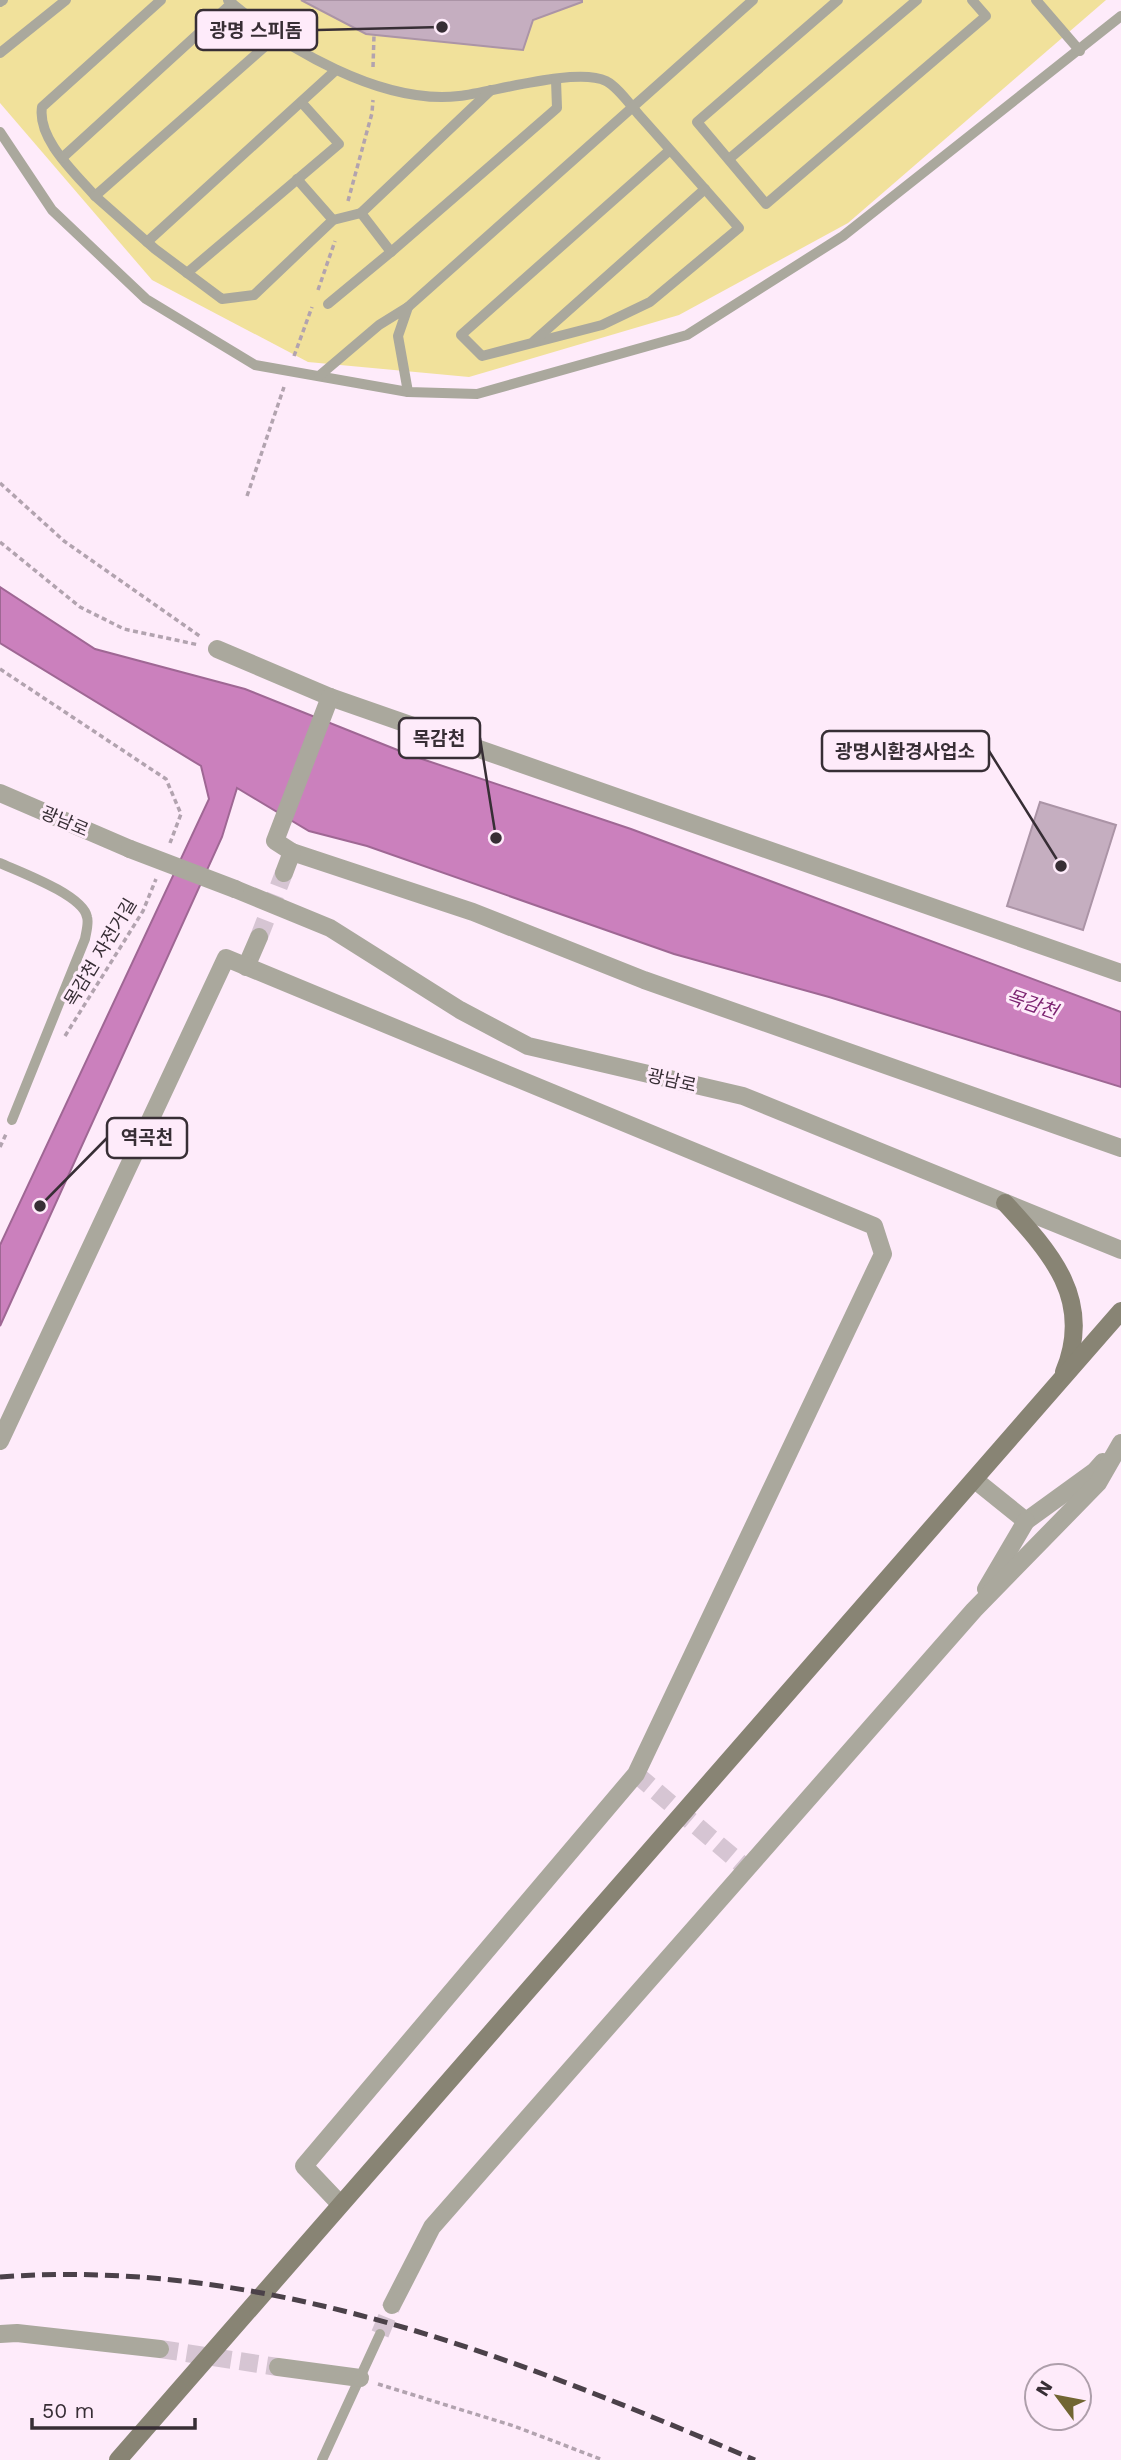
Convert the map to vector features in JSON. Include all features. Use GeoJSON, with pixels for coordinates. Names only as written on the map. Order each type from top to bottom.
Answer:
{"type":"FeatureCollection","features":[{"type":"Feature","properties":{"kind":"main road"},"geometry":{"type":"LineString","coordinates":[[1005,1203],[1048,1250],[1068,1292],[1074,1316],[1075,1336],[1059,1384]]}},
{"type":"Feature","properties":{"kind":"main road"},"geometry":{"type":"LineString","coordinates":[[118,2460],[1121,1311]]}},
{"type":"Feature","properties":{"kind":"street"},"geometry":{"type":"LineString","coordinates":[[217,649],[330,697],[1121,973]]}},
{"type":"Feature","properties":{"kind":"street"},"geometry":{"type":"LineString","coordinates":[[330,697],[275,841],[292,852],[473,912],[657,984],[1121,1148]]}},
{"type":"Feature","properties":{"kind":"street","name":"광남로"},"geometry":{"type":"LineString","coordinates":[[0,793],[130,849],[330,928],[460,1010],[527,1046],[743,1096],[1121,1250]]}},
{"type":"Feature","properties":{"kind":"street"},"geometry":{"type":"LineString","coordinates":[[284,873],[292,852]]}},
{"type":"Feature","properties":{"kind":"street"},"geometry":{"type":"LineString","coordinates":[[247,967],[259,937]]}},
{"type":"Feature","properties":{"kind":"street"},"geometry":{"type":"LineString","coordinates":[[0,1441],[226,958],[874,1226],[883,1254],[636,1774],[304,2166],[340,2204]]}},
{"type":"Feature","properties":{"kind":"street"},"geometry":{"type":"LineString","coordinates":[[974,1610],[1026,1521],[1095,1472],[1121,1442]]}},
{"type":"Feature","properties":{"kind":"street"},"geometry":{"type":"LineString","coordinates":[[392,2305],[432,2227],[974,1610],[1098,1483],[1121,1442]]}},
{"type":"Feature","properties":{"kind":"street"},"geometry":{"type":"LineString","coordinates":[[975,1480],[1026,1521]]}},
{"type":"Feature","properties":{"kind":"street"},"geometry":{"type":"LineString","coordinates":[[0,2334],[17,2333],[160,2349]]}},
{"type":"Feature","properties":{"kind":"street"},"geometry":{"type":"LineString","coordinates":[[278,2367],[360,2378]]}},
{"type":"Feature","properties":{"kind":"lane"},"geometry":{"type":"LineString","coordinates":[[0,52],[66,0]]}},
{"type":"Feature","properties":{"kind":"lane"},"geometry":{"type":"LineString","coordinates":[[161,0],[42,107],[40,119],[62,158],[95,196],[147,242],[222,299],[254,295],[338,220],[361,213],[491,90]]}},
{"type":"Feature","properties":{"kind":"lane"},"geometry":{"type":"LineString","coordinates":[[319,376],[379,325],[408,307],[753,0]]}},
{"type":"Feature","properties":{"kind":"lane"},"geometry":{"type":"LineString","coordinates":[[838,0],[697,122],[766,204],[986,16],[972,0]]}},
{"type":"Feature","properties":{"kind":"lane"},"geometry":{"type":"LineString","coordinates":[[729,159],[917,0]]}},
{"type":"Feature","properties":{"kind":"lane"},"geometry":{"type":"LineString","coordinates":[[1036,0],[1080,51]]}},
{"type":"Feature","properties":{"kind":"lane"},"geometry":{"type":"LineString","coordinates":[[62,158],[230,2],[336,70],[408,95],[457,96],[574,78],[607,81],[670,150],[739,228],[650,302],[602,325],[482,356],[461,335],[670,150]]}},
{"type":"Feature","properties":{"kind":"lane"},"geometry":{"type":"LineString","coordinates":[[0,132],[52,210],[146,299],[255,365],[408,392],[477,394],[687,335],[843,236],[1121,16]]}},
{"type":"Feature","properties":{"kind":"lane"},"geometry":{"type":"LineString","coordinates":[[95,196],[278,35]]}},
{"type":"Feature","properties":{"kind":"lane"},"geometry":{"type":"LineString","coordinates":[[147,242],[336,70]]}},
{"type":"Feature","properties":{"kind":"lane"},"geometry":{"type":"LineString","coordinates":[[328,304],[557,108],[556,80]]}},
{"type":"Feature","properties":{"kind":"lane"},"geometry":{"type":"LineString","coordinates":[[187,273],[339,144],[302,103]]}},
{"type":"Feature","properties":{"kind":"lane"},"geometry":{"type":"LineString","coordinates":[[297,179],[338,220]]}},
{"type":"Feature","properties":{"kind":"lane"},"geometry":{"type":"LineString","coordinates":[[532,343],[705,189]]}},
{"type":"Feature","properties":{"kind":"lane"},"geometry":{"type":"LineString","coordinates":[[361,213],[391,252]]}},
{"type":"Feature","properties":{"kind":"lane"},"geometry":{"type":"LineString","coordinates":[[408,307],[398,336],[408,392]]}},
{"type":"Feature","properties":{"kind":"lane"},"geometry":{"type":"LineString","coordinates":[[0,863],[71,897],[82,906],[88,918],[85,939],[12,1120]]}},
{"type":"Feature","properties":{"kind":"lane"},"geometry":{"type":"LineString","coordinates":[[322,2460],[380,2334]]}},
{"type":"Feature","properties":{"kind":"path"},"geometry":{"type":"LineString","coordinates":[[373,74],[374,35]]}},
{"type":"Feature","properties":{"kind":"path"},"geometry":{"type":"LineString","coordinates":[[247,496],[372,113],[373,87]]}},
{"type":"Feature","properties":{"kind":"path"},"geometry":{"type":"LineString","coordinates":[[0,483],[64,541],[217,649]]}},
{"type":"Feature","properties":{"kind":"path"},"geometry":{"type":"LineString","coordinates":[[0,542],[80,607],[124,629],[217,649]]}},
{"type":"Feature","properties":{"kind":"path"},"geometry":{"type":"LineString","coordinates":[[0,669],[166,779],[181,814],[167,851]]}},
{"type":"Feature","properties":{"kind":"path","name":"목감천 자전거길"},"geometry":{"type":"LineString","coordinates":[[63,1039],[143,911],[157,875]]}},
{"type":"Feature","properties":{"kind":"path"},"geometry":{"type":"LineString","coordinates":[[360,2378],[514,2426],[603,2460]]}},
{"type":"Feature","properties":{"kind":"shaded area"},"geometry":{"type":"Polygon","coordinates":[[[0,0],[1106,0],[848,223],[679,315],[469,377],[308,362],[152,280],[0,103],[0,0]]]}},
{"type":"Feature","properties":{"kind":"water","name":"목감천"},"geometry":{"type":"Polygon","coordinates":[[[0,587],[95,649],[245,689],[410,755],[631,829],[1121,1012],[1121,1087],[829,997],[674,954],[367,846],[309,831],[237,788],[222,837],[0,1326],[0,1245],[209,799],[201,766],[0,643],[0,587]]]}},
{"type":"Feature","properties":{"kind":"building"},"geometry":{"type":"Polygon","coordinates":[[[301,0],[582,2],[533,20],[523,50],[366,34],[301,0]]]}},
{"type":"Feature","properties":{"kind":"building"},"geometry":{"type":"Polygon","coordinates":[[[1040,802],[1116,825],[1083,930],[1007,906],[1040,802]]]}},
{"type":"Feature","properties":{"kind":"tunnel"},"geometry":{"type":"LineString","coordinates":[[259,937],[284,873]]}},
{"type":"Feature","properties":{"kind":"tunnel"},"geometry":{"type":"LineString","coordinates":[[636,1774],[747,1869]]}},
{"type":"Feature","properties":{"kind":"tunnel"},"geometry":{"type":"LineString","coordinates":[[380,2334],[392,2305]]}},
{"type":"Feature","properties":{"kind":"tunnel"},"geometry":{"type":"LineString","coordinates":[[160,2349],[278,2367]]}},
{"type":"Feature","properties":{"kind":"railway"},"geometry":{"type":"LineString","coordinates":[[0,2277],[99,2275],[197,2283],[293,2299],[388,2323],[481,2352],[665,2422],[755,2460]]}},
{"type":"Feature","properties":{"kind":"place","name":"광명 스피돔"},"geometry":{"type":"Point","coordinates":[442,27]}},
{"type":"Feature","properties":{"kind":"place","name":"목감천"},"geometry":{"type":"Point","coordinates":[496,838]}},
{"type":"Feature","properties":{"kind":"place","name":"광명시환경사업소"},"geometry":{"type":"Point","coordinates":[1061,866]}},
{"type":"Feature","properties":{"kind":"place","name":"역곡천"},"geometry":{"type":"Point","coordinates":[40,1206]}}]}
